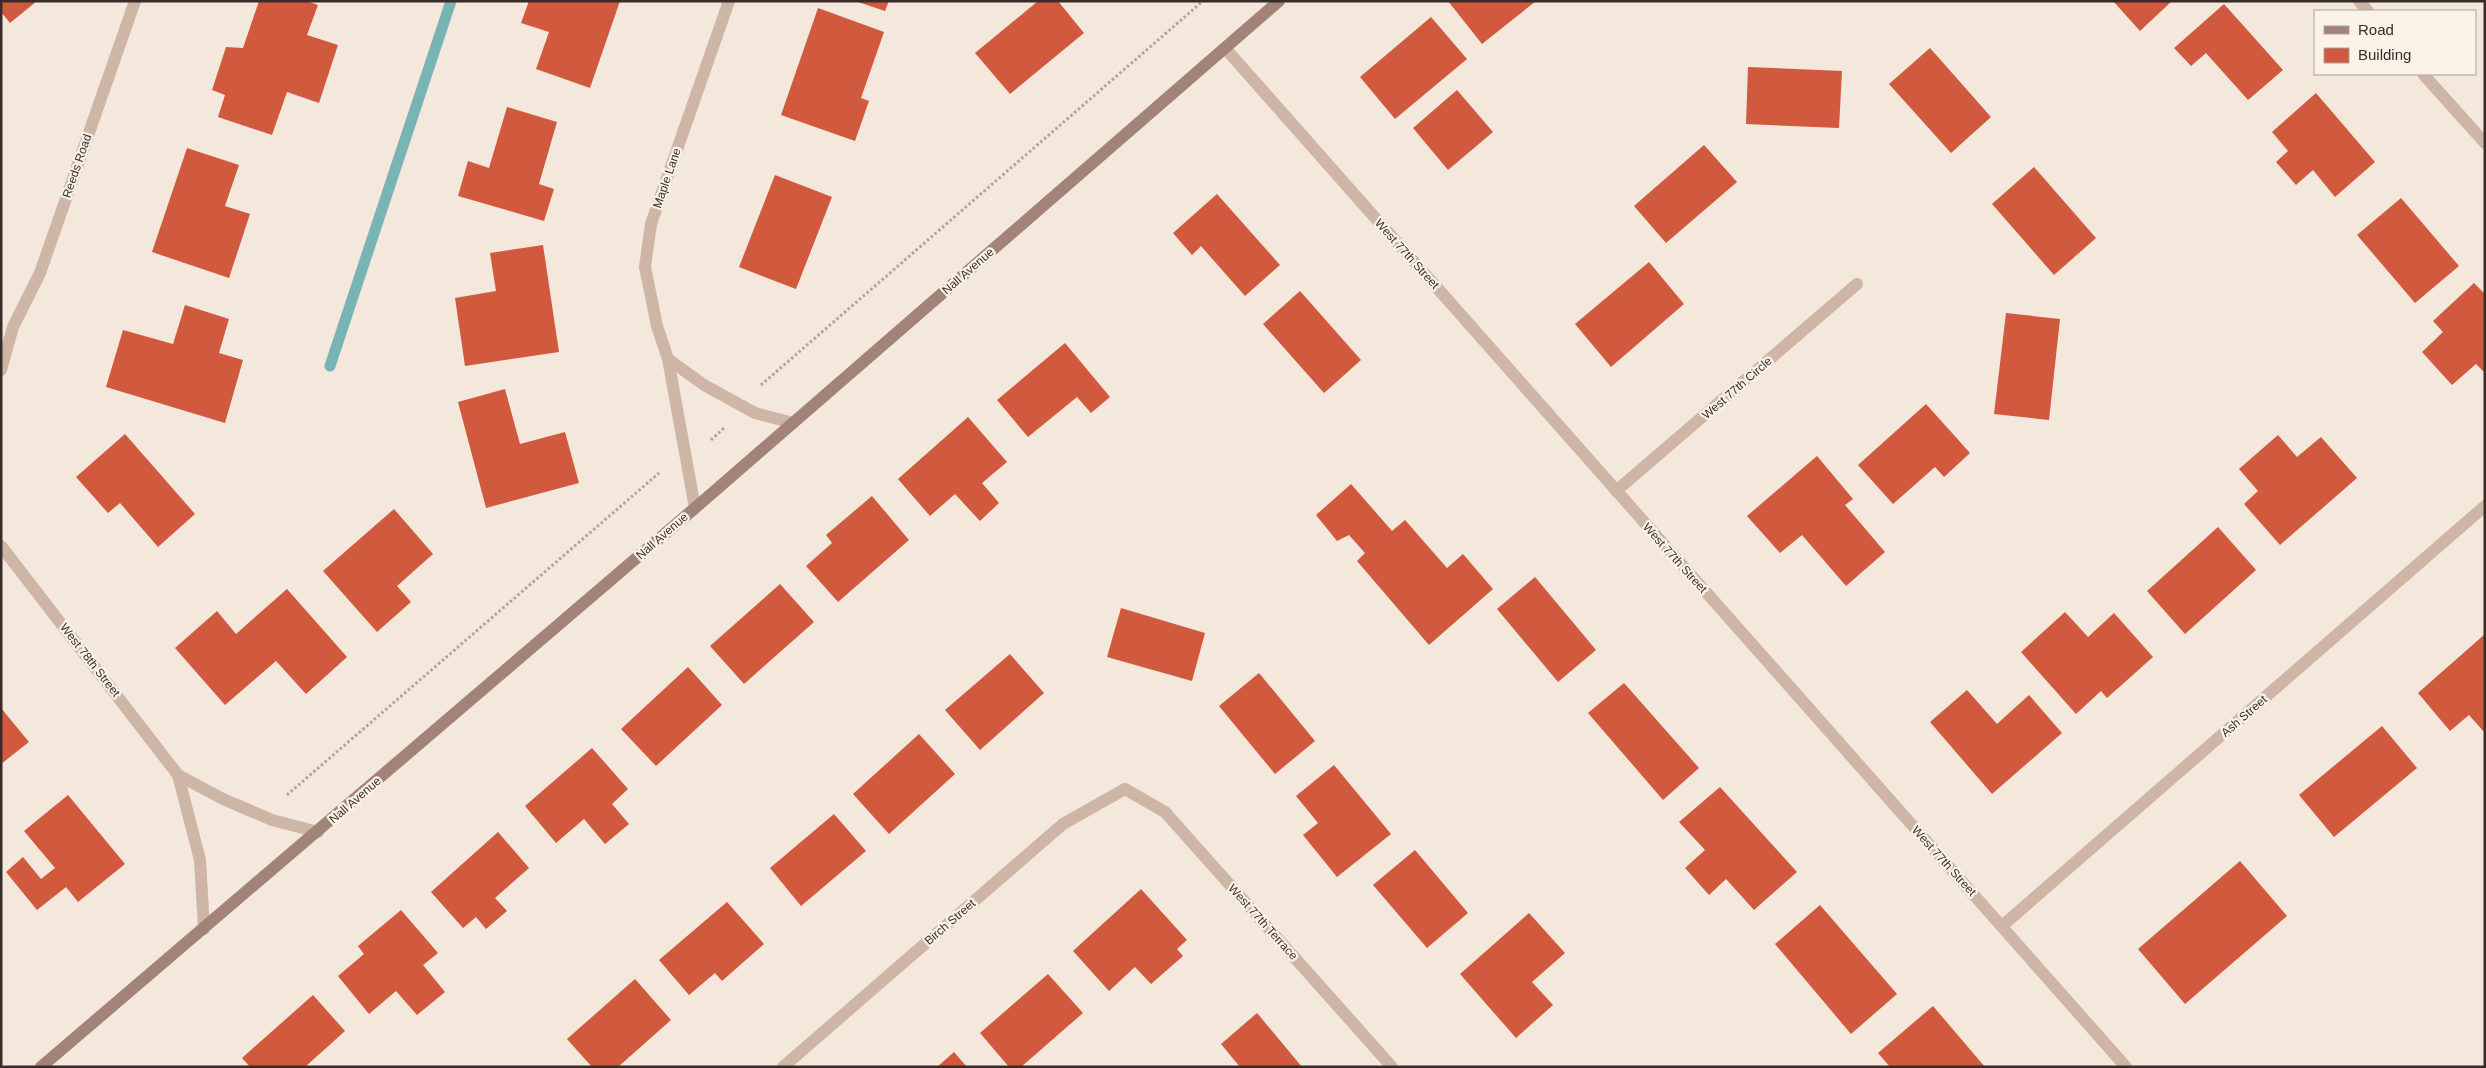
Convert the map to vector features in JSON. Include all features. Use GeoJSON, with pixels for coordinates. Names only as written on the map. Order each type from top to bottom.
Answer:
{"type":"FeatureCollection","features":[{"type":"Feature","properties":{"kind":"main road","name":"Nall Avenue"},"geometry":{"type":"LineString","coordinates":[[41,1067],[695,508],[1279,1]]}},
{"type":"Feature","properties":{"kind":"street","name":"Reeds Road"},"geometry":{"type":"LineString","coordinates":[[1,370],[7,330],[40,273],[135,1]]}},
{"type":"Feature","properties":{"kind":"street","name":"Maple Lane"},"geometry":{"type":"LineString","coordinates":[[695,508],[668,359],[657,326],[645,267],[651,224],[729,1]]}},
{"type":"Feature","properties":{"kind":"street","name":"West 77th Street"},"geometry":{"type":"LineString","coordinates":[[1224,48],[2126,1067]]}},
{"type":"Feature","properties":{"kind":"street"},"geometry":{"type":"LineString","coordinates":[[2424,75],[2485,143]]}},
{"type":"Feature","properties":{"kind":"street","name":"West 77th Circle"},"geometry":{"type":"LineString","coordinates":[[1616,491],[1857,284]]}},
{"type":"Feature","properties":{"kind":"street"},"geometry":{"type":"LineString","coordinates":[[668,359],[704,385],[755,413],[792,423]]}},
{"type":"Feature","properties":{"kind":"street","name":"Ash Street"},"geometry":{"type":"LineString","coordinates":[[2002,926],[2485,506]]}},
{"type":"Feature","properties":{"kind":"street","name":"West 78th Street"},"geometry":{"type":"LineString","coordinates":[[1,546],[178,774],[223,799],[272,820],[318,832]]}},
{"type":"Feature","properties":{"kind":"street","name":"West 78th Street"},"geometry":{"type":"LineString","coordinates":[[178,774],[200,860],[204,929]]}},
{"type":"Feature","properties":{"kind":"street","name":"Birch Street"},"geometry":{"type":"LineString","coordinates":[[783,1067],[1063,824],[1125,789]]}},
{"type":"Feature","properties":{"kind":"street","name":"West 77th Terrace"},"geometry":{"type":"LineString","coordinates":[[1125,789],[1165,812],[1392,1067]]}},
{"type":"Feature","properties":{"kind":"path"},"geometry":{"type":"LineString","coordinates":[[761,385],[1203,1]]}},
{"type":"Feature","properties":{"kind":"path"},"geometry":{"type":"LineString","coordinates":[[709,442],[727,426]]}},
{"type":"Feature","properties":{"kind":"path"},"geometry":{"type":"LineString","coordinates":[[282,799],[659,473]]}},
{"type":"Feature","properties":{"kind":"building"},"geometry":{"type":"Polygon","coordinates":[[[1,1],[37,1],[10,23],[1,12],[1,1]]]}},
{"type":"Feature","properties":{"kind":"building"},"geometry":{"type":"Polygon","coordinates":[[[259,1],[307,1],[318,5],[307,35],[338,45],[319,103],[287,92],[272,135],[218,117],[225,95],[212,90],[226,47],[243,48],[259,1]]]}},
{"type":"Feature","properties":{"kind":"building"},"geometry":{"type":"Polygon","coordinates":[[[529,1],[620,1],[590,88],[536,69],[549,32],[521,23],[529,1]]]}},
{"type":"Feature","properties":{"kind":"building"},"geometry":{"type":"Polygon","coordinates":[[[855,1],[889,1],[885,11],[855,1]]]}},
{"type":"Feature","properties":{"kind":"building"},"geometry":{"type":"Polygon","coordinates":[[[1038,1],[1058,1],[1084,33],[1010,94],[975,53],[1038,1]]]}},
{"type":"Feature","properties":{"kind":"building"},"geometry":{"type":"Polygon","coordinates":[[[1448,1],[1536,1],[1482,44],[1448,1]]]}},
{"type":"Feature","properties":{"kind":"building"},"geometry":{"type":"Polygon","coordinates":[[[2113,1],[2172,1],[2140,31],[2113,1]]]}},
{"type":"Feature","properties":{"kind":"building"},"geometry":{"type":"Polygon","coordinates":[[[2224,4],[2283,70],[2248,100],[2206,53],[2191,66],[2174,48],[2224,4]]]}},
{"type":"Feature","properties":{"kind":"building"},"geometry":{"type":"Polygon","coordinates":[[[818,8],[884,32],[861,98],[869,101],[855,141],[781,115],[818,8]]]}},
{"type":"Feature","properties":{"kind":"building"},"geometry":{"type":"Polygon","coordinates":[[[1431,17],[1467,59],[1395,119],[1360,77],[1431,17]]]}},
{"type":"Feature","properties":{"kind":"building"},"geometry":{"type":"Polygon","coordinates":[[[1930,48],[1991,117],[1951,153],[1889,84],[1930,48]]]}},
{"type":"Feature","properties":{"kind":"building"},"geometry":{"type":"Polygon","coordinates":[[[1748,67],[1842,71],[1839,128],[1746,124],[1748,67]]]}},
{"type":"Feature","properties":{"kind":"building"},"geometry":{"type":"Polygon","coordinates":[[[1457,90],[1493,132],[1448,170],[1413,128],[1457,90]]]}},
{"type":"Feature","properties":{"kind":"building"},"geometry":{"type":"Polygon","coordinates":[[[2316,93],[2375,162],[2335,197],[2313,170],[2296,185],[2276,162],[2288,151],[2272,132],[2316,93]]]}},
{"type":"Feature","properties":{"kind":"building"},"geometry":{"type":"Polygon","coordinates":[[[507,107],[557,122],[539,184],[554,189],[544,221],[458,196],[468,161],[489,168],[507,107]]]}},
{"type":"Feature","properties":{"kind":"building"},"geometry":{"type":"Polygon","coordinates":[[[1704,145],[1737,182],[1666,243],[1634,206],[1704,145]]]}},
{"type":"Feature","properties":{"kind":"building"},"geometry":{"type":"Polygon","coordinates":[[[187,148],[239,165],[225,206],[250,214],[229,278],[152,252],[187,148]]]}},
{"type":"Feature","properties":{"kind":"building"},"geometry":{"type":"Polygon","coordinates":[[[2034,167],[2096,238],[2054,275],[1992,204],[2034,167]]]}},
{"type":"Feature","properties":{"kind":"building"},"geometry":{"type":"Polygon","coordinates":[[[775,175],[832,197],[796,289],[739,267],[775,175]]]}},
{"type":"Feature","properties":{"kind":"building"},"geometry":{"type":"Polygon","coordinates":[[[1217,194],[1280,265],[1245,296],[1201,246],[1192,255],[1173,233],[1217,194]]]}},
{"type":"Feature","properties":{"kind":"building"},"geometry":{"type":"Polygon","coordinates":[[[2401,198],[2459,266],[2415,303],[2357,235],[2401,198]]]}},
{"type":"Feature","properties":{"kind":"building"},"geometry":{"type":"Polygon","coordinates":[[[543,245],[559,352],[465,366],[455,298],[496,291],[490,253],[543,245]]]}},
{"type":"Feature","properties":{"kind":"building"},"geometry":{"type":"Polygon","coordinates":[[[1649,262],[1684,304],[1611,367],[1575,324],[1649,262]]]}},
{"type":"Feature","properties":{"kind":"building"},"geometry":{"type":"Polygon","coordinates":[[[2474,283],[2485,294],[2485,373],[2476,364],[2452,385],[2422,352],[2443,332],[2433,321],[2474,283]]]}},
{"type":"Feature","properties":{"kind":"building"},"geometry":{"type":"Polygon","coordinates":[[[1300,291],[1361,360],[1324,393],[1263,324],[1300,291]]]}},
{"type":"Feature","properties":{"kind":"building"},"geometry":{"type":"Polygon","coordinates":[[[185,305],[229,319],[219,353],[243,360],[225,423],[106,387],[123,330],[173,344],[185,305]]]}},
{"type":"Feature","properties":{"kind":"building"},"geometry":{"type":"Polygon","coordinates":[[[2006,313],[2060,319],[2049,420],[1994,414],[2006,313]]]}},
{"type":"Feature","properties":{"kind":"building"},"geometry":{"type":"Polygon","coordinates":[[[1065,343],[1110,397],[1091,413],[1077,397],[1028,437],[997,400],[1065,343]]]}},
{"type":"Feature","properties":{"kind":"building"},"geometry":{"type":"Polygon","coordinates":[[[505,389],[520,444],[565,432],[579,483],[486,508],[458,402],[505,389]]]}},
{"type":"Feature","properties":{"kind":"building"},"geometry":{"type":"Polygon","coordinates":[[[1926,404],[1970,453],[1944,477],[1935,467],[1893,504],[1858,465],[1926,404]]]}},
{"type":"Feature","properties":{"kind":"building"},"geometry":{"type":"Polygon","coordinates":[[[968,417],[1007,462],[982,483],[999,503],[980,521],[955,494],[930,516],[898,479],[968,417]]]}},
{"type":"Feature","properties":{"kind":"building"},"geometry":{"type":"Polygon","coordinates":[[[125,434],[195,514],[158,547],[120,503],[108,513],[76,477],[125,434]]]}},
{"type":"Feature","properties":{"kind":"building"},"geometry":{"type":"Polygon","coordinates":[[[2278,435],[2297,457],[2321,437],[2357,478],[2280,545],[2244,504],[2258,491],[2239,469],[2278,435]]]}},
{"type":"Feature","properties":{"kind":"building"},"geometry":{"type":"Polygon","coordinates":[[[1817,456],[1853,499],[1845,505],[1885,552],[1846,586],[1802,535],[1780,553],[1747,516],[1817,456]]]}},
{"type":"Feature","properties":{"kind":"building"},"geometry":{"type":"Polygon","coordinates":[[[1351,484],[1392,531],[1405,520],[1447,568],[1463,554],[1493,589],[1429,645],[1357,561],[1365,553],[1349,535],[1337,541],[1316,515],[1351,484]]]}},
{"type":"Feature","properties":{"kind":"building"},"geometry":{"type":"Polygon","coordinates":[[[872,496],[909,540],[838,602],[806,566],[832,543],[826,535],[872,496]]]}},
{"type":"Feature","properties":{"kind":"building"},"geometry":{"type":"Polygon","coordinates":[[[394,509],[433,554],[397,586],[411,602],[377,632],[323,571],[394,509]]]}},
{"type":"Feature","properties":{"kind":"building"},"geometry":{"type":"Polygon","coordinates":[[[2218,527],[2256,570],[2185,634],[2147,591],[2218,527]]]}},
{"type":"Feature","properties":{"kind":"building"},"geometry":{"type":"Polygon","coordinates":[[[1535,577],[1596,650],[1558,682],[1497,609],[1535,577]]]}},
{"type":"Feature","properties":{"kind":"building"},"geometry":{"type":"Polygon","coordinates":[[[780,584],[814,622],[744,684],[710,646],[780,584]]]}},
{"type":"Feature","properties":{"kind":"building"},"geometry":{"type":"Polygon","coordinates":[[[287,589],[347,657],[306,694],[276,661],[225,705],[175,648],[217,611],[236,634],[287,589]]]}},
{"type":"Feature","properties":{"kind":"building"},"geometry":{"type":"Polygon","coordinates":[[[1121,608],[1205,633],[1192,681],[1107,657],[1121,608]]]}},
{"type":"Feature","properties":{"kind":"building"},"geometry":{"type":"Polygon","coordinates":[[[2065,612],[2088,637],[2114,613],[2153,657],[2107,698],[2101,691],[2076,714],[2021,652],[2065,612]]]}},
{"type":"Feature","properties":{"kind":"building"},"geometry":{"type":"Polygon","coordinates":[[[2485,634],[2485,733],[2469,715],[2450,731],[2418,693],[2485,634]]]}},
{"type":"Feature","properties":{"kind":"building"},"geometry":{"type":"Polygon","coordinates":[[[1010,654],[1044,693],[980,750],[945,710],[1010,654]]]}},
{"type":"Feature","properties":{"kind":"building"},"geometry":{"type":"Polygon","coordinates":[[[688,667],[722,705],[656,766],[621,729],[688,667]]]}},
{"type":"Feature","properties":{"kind":"building"},"geometry":{"type":"Polygon","coordinates":[[[1259,673],[1315,741],[1275,774],[1219,706],[1259,673]]]}},
{"type":"Feature","properties":{"kind":"building"},"geometry":{"type":"Polygon","coordinates":[[[1624,683],[1699,768],[1663,800],[1588,713],[1624,683]]]}},
{"type":"Feature","properties":{"kind":"building"},"geometry":{"type":"Polygon","coordinates":[[[1967,690],[1997,724],[2029,695],[2062,733],[1992,794],[1930,722],[1967,690]]]}},
{"type":"Feature","properties":{"kind":"building"},"geometry":{"type":"Polygon","coordinates":[[[1,708],[29,742],[1,764],[1,708]]]}},
{"type":"Feature","properties":{"kind":"building"},"geometry":{"type":"Polygon","coordinates":[[[2382,726],[2417,768],[2334,837],[2299,795],[2382,726]]]}},
{"type":"Feature","properties":{"kind":"building"},"geometry":{"type":"Polygon","coordinates":[[[919,734],[955,774],[889,834],[853,794],[919,734]]]}},
{"type":"Feature","properties":{"kind":"building"},"geometry":{"type":"Polygon","coordinates":[[[592,748],[628,789],[612,804],[629,824],[605,844],[584,819],[556,843],[525,806],[592,748]]]}},
{"type":"Feature","properties":{"kind":"building"},"geometry":{"type":"Polygon","coordinates":[[[1334,765],[1391,834],[1337,877],[1303,835],[1318,823],[1296,796],[1334,765]]]}},
{"type":"Feature","properties":{"kind":"building"},"geometry":{"type":"Polygon","coordinates":[[[1720,787],[1797,872],[1754,910],[1726,879],[1709,895],[1685,868],[1705,850],[1679,822],[1720,787]]]}},
{"type":"Feature","properties":{"kind":"building"},"geometry":{"type":"Polygon","coordinates":[[[68,795],[125,864],[78,902],[66,887],[37,910],[6,872],[23,857],[41,879],[55,868],[24,831],[68,795]]]}},
{"type":"Feature","properties":{"kind":"building"},"geometry":{"type":"Polygon","coordinates":[[[834,814],[866,851],[801,906],[770,868],[834,814]]]}},
{"type":"Feature","properties":{"kind":"building"},"geometry":{"type":"Polygon","coordinates":[[[498,832],[529,868],[495,898],[507,911],[486,929],[476,917],[463,928],[431,892],[498,832]]]}},
{"type":"Feature","properties":{"kind":"building"},"geometry":{"type":"Polygon","coordinates":[[[1415,850],[1468,913],[1427,948],[1373,885],[1415,850]]]}},
{"type":"Feature","properties":{"kind":"building"},"geometry":{"type":"Polygon","coordinates":[[[2240,861],[2287,916],[2185,1004],[2138,949],[2240,861]]]}},
{"type":"Feature","properties":{"kind":"building"},"geometry":{"type":"Polygon","coordinates":[[[1141,889],[1187,940],[1177,949],[1183,956],[1151,984],[1135,967],[1109,991],[1073,951],[1141,889]]]}},
{"type":"Feature","properties":{"kind":"building"},"geometry":{"type":"Polygon","coordinates":[[[727,902],[764,944],[722,981],[715,973],[689,995],[659,960],[727,902]]]}},
{"type":"Feature","properties":{"kind":"building"},"geometry":{"type":"Polygon","coordinates":[[[1820,905],[1897,994],[1851,1034],[1775,944],[1820,905]]]}},
{"type":"Feature","properties":{"kind":"building"},"geometry":{"type":"Polygon","coordinates":[[[401,910],[438,953],[423,965],[445,992],[417,1015],[396,991],[369,1014],[338,976],[364,954],[358,946],[401,910]]]}},
{"type":"Feature","properties":{"kind":"building"},"geometry":{"type":"Polygon","coordinates":[[[1529,913],[1565,953],[1532,982],[1553,1005],[1516,1038],[1460,974],[1529,913]]]}},
{"type":"Feature","properties":{"kind":"building"},"geometry":{"type":"Polygon","coordinates":[[[1048,974],[1083,1013],[1021,1067],[1009,1067],[980,1033],[1048,974]]]}},
{"type":"Feature","properties":{"kind":"building"},"geometry":{"type":"Polygon","coordinates":[[[635,979],[671,1020],[618,1067],[592,1067],[567,1039],[635,979]]]}},
{"type":"Feature","properties":{"kind":"building"},"geometry":{"type":"Polygon","coordinates":[[[313,995],[345,1031],[305,1067],[250,1067],[242,1058],[313,995]]]}},
{"type":"Feature","properties":{"kind":"building"},"geometry":{"type":"Polygon","coordinates":[[[1933,1006],[1985,1067],[1890,1067],[1878,1053],[1933,1006]]]}},
{"type":"Feature","properties":{"kind":"building"},"geometry":{"type":"Polygon","coordinates":[[[1257,1013],[1302,1067],[1240,1067],[1221,1044],[1257,1013]]]}},
{"type":"Feature","properties":{"kind":"building"},"geometry":{"type":"Polygon","coordinates":[[[954,1052],[967,1067],[937,1067],[954,1052]]]}},
{"type":"Feature","properties":{"kind":"waterway"},"geometry":{"type":"LineString","coordinates":[[330,366],[451,1]]}}]}
